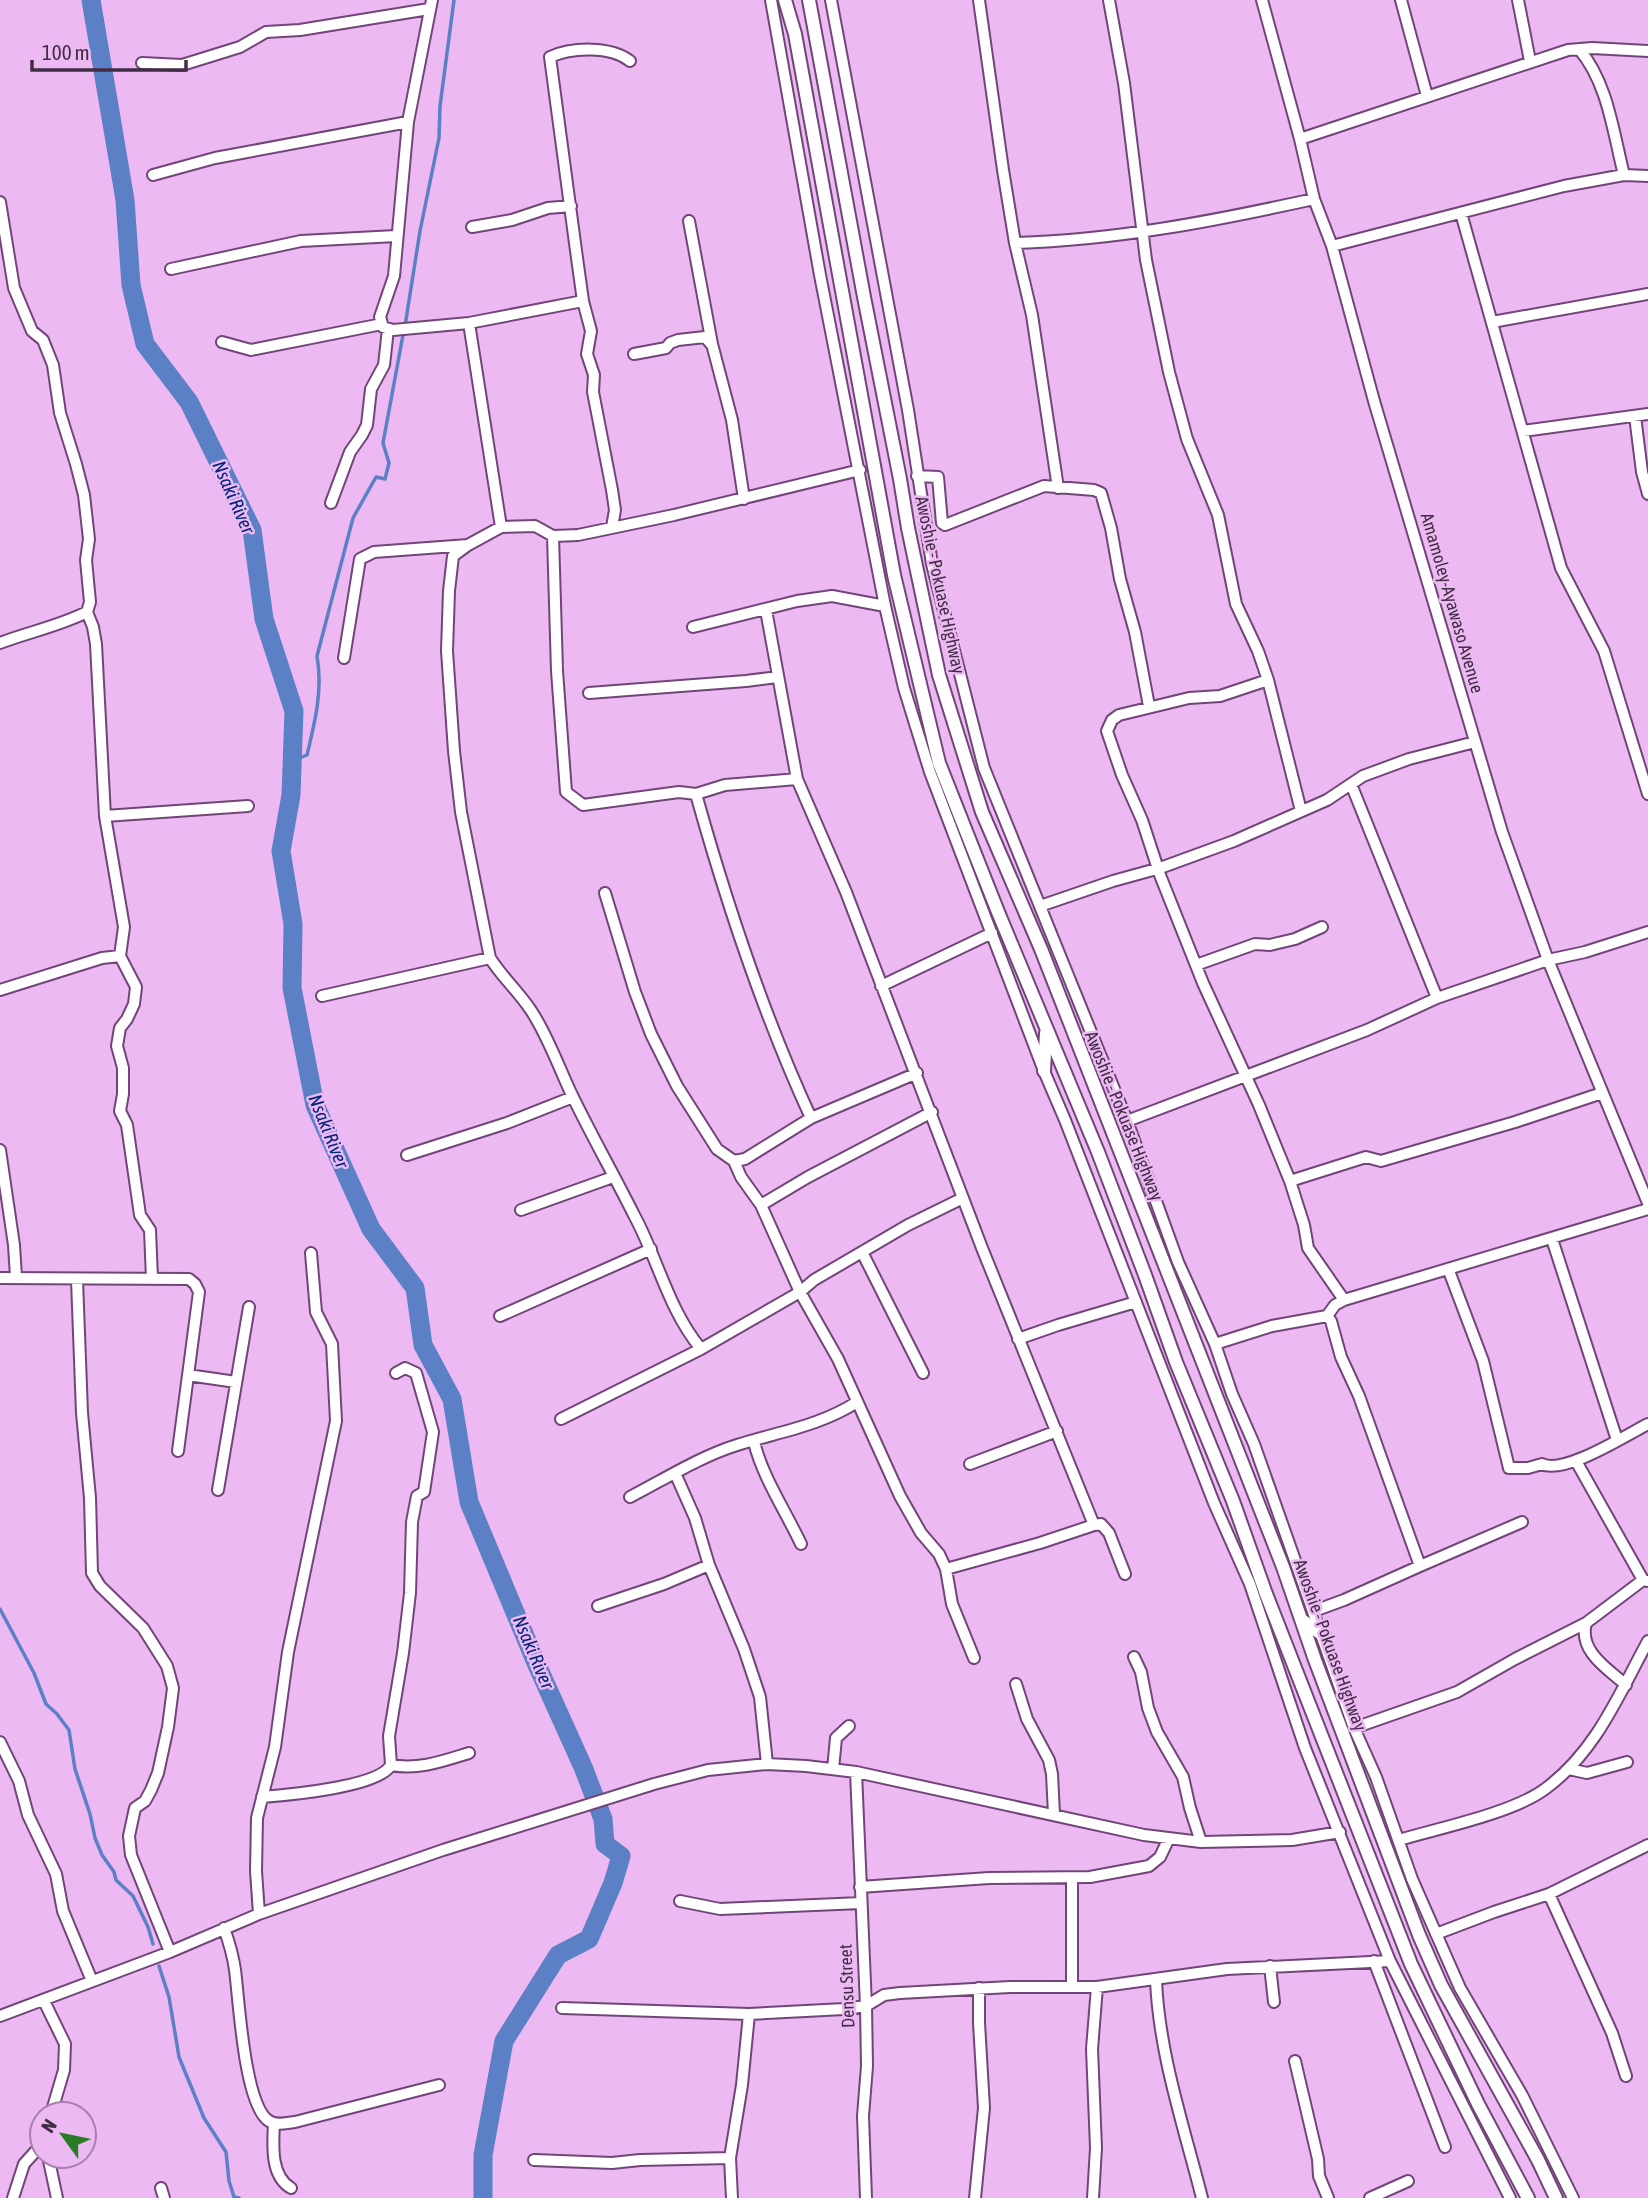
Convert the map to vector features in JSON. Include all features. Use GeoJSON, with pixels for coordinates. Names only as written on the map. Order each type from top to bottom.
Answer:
{"type":"FeatureCollection","features":[{"type":"Feature","properties":{"kind":"main road"},"geometry":{"type":"LineString","coordinates":[[785,0],[795,34],[894,575],[939,763],[1098,1152],[1181,1375],[1233,1501],[1266,1594],[1411,1964],[1478,2104],[1528,2198]]}},
{"type":"Feature","properties":{"kind":"main road","name":"Awoshie - Pokuase Highway"},"geometry":{"type":"LineString","coordinates":[[809,0],[908,527],[939,675],[982,812],[1041,949],[1283,1567],[1424,1945],[1441,1985],[1538,2160],[1556,2198]]}},
{"type":"Feature","properties":{"kind":"main road"},"geometry":{"type":"LineString","coordinates":[[885,524],[908,527]]}},
{"type":"Feature","properties":{"kind":"main road"},"geometry":{"type":"LineString","coordinates":[[1044,1071],[1046,1029]]}},
{"type":"Feature","properties":{"kind":"main road"},"geometry":{"type":"LineString","coordinates":[[1301,1619],[1324,1636]]}},
{"type":"Feature","properties":{"kind":"street"},"geometry":{"type":"LineString","coordinates":[[771,0],[820,275],[885,606],[904,688],[930,772],[1214,1503],[1250,1584],[1305,1748],[1390,1961],[1510,2198]]}},
{"type":"Feature","properties":{"kind":"street"},"geometry":{"type":"LineString","coordinates":[[831,0],[908,410],[932,564],[984,768],[1127,1121],[1178,1262],[1215,1344],[1324,1636],[1354,1728],[1376,1777],[1436,1934],[1460,1988],[1522,2095],[1573,2198]]}},
{"type":"Feature","properties":{"kind":"street"},"geometry":{"type":"LineString","coordinates":[[979,0],[1015,243],[1032,315],[1058,488]]}},
{"type":"Feature","properties":{"kind":"street"},"geometry":{"type":"LineString","coordinates":[[1109,0],[1124,83],[1146,260],[1187,439],[1218,515],[1236,604],[1268,680],[1301,811]]}},
{"type":"Feature","properties":{"kind":"street","name":"Amamoley-Ayawaso Avenue"},"geometry":{"type":"LineString","coordinates":[[1262,0],[1314,199],[1332,246],[1374,401],[1502,832],[1548,960],[1647,1196]]}},
{"type":"Feature","properties":{"kind":"street"},"geometry":{"type":"LineString","coordinates":[[1401,0],[1427,96]]}},
{"type":"Feature","properties":{"kind":"street"},"geometry":{"type":"LineString","coordinates":[[1518,0],[1531,61]]}},
{"type":"Feature","properties":{"kind":"street"},"geometry":{"type":"LineString","coordinates":[[142,63],[182,65],[240,47],[266,32],[300,30],[431,4],[408,122],[394,276],[380,317],[385,326],[384,365],[371,389],[367,425],[349,452],[331,503]]}},
{"type":"Feature","properties":{"kind":"street"},"geometry":{"type":"LineString","coordinates":[[612,527],[614,500],[593,393],[594,375],[587,354],[591,331],[583,300],[550,57],[579,48],[622,54],[630,61]]}},
{"type":"Feature","properties":{"kind":"street"},"geometry":{"type":"LineString","coordinates":[[1300,139],[1531,61],[1579,49],[1648,51]]}},
{"type":"Feature","properties":{"kind":"street"},"geometry":{"type":"LineString","coordinates":[[1579,49],[1595,71],[1605,98],[1623,175]]}},
{"type":"Feature","properties":{"kind":"street"},"geometry":{"type":"LineString","coordinates":[[153,175],[215,158],[408,122]]}},
{"type":"Feature","properties":{"kind":"street"},"geometry":{"type":"LineString","coordinates":[[1332,246],[1564,186],[1623,175],[1648,176]]}},
{"type":"Feature","properties":{"kind":"street"},"geometry":{"type":"LineString","coordinates":[[1015,243],[1063,242],[1199,224],[1314,199]]}},
{"type":"Feature","properties":{"kind":"street"},"geometry":{"type":"LineString","coordinates":[[0,202],[4,252],[14,288],[32,331],[43,340],[53,365],[60,413],[84,495],[89,539],[86,560],[90,602],[87,612],[96,644],[105,816],[124,928],[120,956],[136,987],[134,1004],[120,1028],[117,1046],[123,1068],[120,1111],[127,1125],[140,1215],[150,1230],[152,1279]]}},
{"type":"Feature","properties":{"kind":"street"},"geometry":{"type":"LineString","coordinates":[[472,228],[512,220],[537,210],[571,206]]}},
{"type":"Feature","properties":{"kind":"street"},"geometry":{"type":"LineString","coordinates":[[1461,214],[1561,568],[1604,651],[1648,794]]}},
{"type":"Feature","properties":{"kind":"street"},"geometry":{"type":"LineString","coordinates":[[689,220],[712,344],[732,420],[744,499]]}},
{"type":"Feature","properties":{"kind":"street"},"geometry":{"type":"LineString","coordinates":[[171,269],[301,241],[396,236]]}},
{"type":"Feature","properties":{"kind":"street"},"geometry":{"type":"LineString","coordinates":[[1492,322],[1648,294]]}},
{"type":"Feature","properties":{"kind":"street"},"geometry":{"type":"LineString","coordinates":[[222,342],[251,350],[385,326],[469,323],[583,300]]}},
{"type":"Feature","properties":{"kind":"street"},"geometry":{"type":"LineString","coordinates":[[469,323],[501,527]]}},
{"type":"Feature","properties":{"kind":"street"},"geometry":{"type":"LineString","coordinates":[[634,354],[666,348],[670,343],[698,336],[705,337],[712,344]]}},
{"type":"Feature","properties":{"kind":"street"},"geometry":{"type":"LineString","coordinates":[[1523,431],[1648,414]]}},
{"type":"Feature","properties":{"kind":"street"},"geometry":{"type":"LineString","coordinates":[[1635,416],[1642,472],[1648,494]]}},
{"type":"Feature","properties":{"kind":"street"},"geometry":{"type":"LineString","coordinates":[[701,1349],[690,1336],[665,1289],[651,1250],[612,1177],[531,1009],[490,958],[461,812],[447,651],[453,556],[501,527],[535,526],[553,536],[578,535],[744,499],[859,470]]}},
{"type":"Feature","properties":{"kind":"street"},"geometry":{"type":"LineString","coordinates":[[917,476],[938,477],[942,523],[945,525],[1044,486],[1094,490],[1101,493],[1135,632],[1149,706]]}},
{"type":"Feature","properties":{"kind":"street"},"geometry":{"type":"LineString","coordinates":[[553,536],[557,671],[566,792],[583,805],[679,792],[696,794],[725,785],[797,779]]}},
{"type":"Feature","properties":{"kind":"street"},"geometry":{"type":"LineString","coordinates":[[344,658],[360,559],[374,552],[468,545]]}},
{"type":"Feature","properties":{"kind":"street"},"geometry":{"type":"LineString","coordinates":[[693,627],[797,601],[832,596],[885,606]]}},
{"type":"Feature","properties":{"kind":"street"},"geometry":{"type":"LineString","coordinates":[[766,610],[797,779],[846,892],[1018,1339],[1094,1525]]}},
{"type":"Feature","properties":{"kind":"street"},"geometry":{"type":"LineString","coordinates":[[0,643],[72,620],[87,612]]}},
{"type":"Feature","properties":{"kind":"street"},"geometry":{"type":"LineString","coordinates":[[589,693],[777,677]]}},
{"type":"Feature","properties":{"kind":"street"},"geometry":{"type":"LineString","coordinates":[[1268,680],[1220,696],[1189,698],[1119,715],[1112,720],[1107,731],[1196,965],[1290,1181],[1304,1225],[1308,1248],[1344,1300]]}},
{"type":"Feature","properties":{"kind":"street"},"geometry":{"type":"LineString","coordinates":[[1040,906],[1234,841],[1327,800],[1363,776],[1409,759],[1475,742]]}},
{"type":"Feature","properties":{"kind":"street"},"geometry":{"type":"LineString","coordinates":[[1351,784],[1437,998]]}},
{"type":"Feature","properties":{"kind":"street"},"geometry":{"type":"LineString","coordinates":[[696,794],[740,939],[772,1030],[811,1118]]}},
{"type":"Feature","properties":{"kind":"street"},"geometry":{"type":"LineString","coordinates":[[105,816],[248,806]]}},
{"type":"Feature","properties":{"kind":"street"},"geometry":{"type":"LineString","coordinates":[[605,893],[635,992],[651,1034],[684,1097],[718,1149],[734,1161],[741,1177],[761,1205],[800,1292],[838,1359],[900,1496],[921,1533],[939,1554],[946,1569],[952,1604],[974,1658]]}},
{"type":"Feature","properties":{"kind":"street"},"geometry":{"type":"LineString","coordinates":[[1196,965],[1255,944],[1270,945],[1295,939],[1322,927]]}},
{"type":"Feature","properties":{"kind":"street"},"geometry":{"type":"LineString","coordinates":[[1127,1121],[1367,1030],[1437,998],[1548,960],[1586,952],[1648,932]]}},
{"type":"Feature","properties":{"kind":"street"},"geometry":{"type":"LineString","coordinates":[[881,986],[992,933]]}},
{"type":"Feature","properties":{"kind":"street"},"geometry":{"type":"LineString","coordinates":[[0,990],[102,957],[120,956]]}},
{"type":"Feature","properties":{"kind":"street"},"geometry":{"type":"LineString","coordinates":[[322,996],[490,958]]}},
{"type":"Feature","properties":{"kind":"street"},"geometry":{"type":"LineString","coordinates":[[734,1161],[745,1159],[811,1118],[917,1073]]}},
{"type":"Feature","properties":{"kind":"street"},"geometry":{"type":"LineString","coordinates":[[1290,1181],[1366,1157],[1381,1161],[1515,1122],[1602,1093]]}},
{"type":"Feature","properties":{"kind":"street"},"geometry":{"type":"LineString","coordinates":[[407,1154],[507,1123],[573,1097]]}},
{"type":"Feature","properties":{"kind":"street"},"geometry":{"type":"LineString","coordinates":[[761,1205],[808,1177],[932,1112]]}},
{"type":"Feature","properties":{"kind":"street"},"geometry":{"type":"LineString","coordinates":[[0,1150],[16,1277]]}},
{"type":"Feature","properties":{"kind":"street"},"geometry":{"type":"LineString","coordinates":[[521,1210],[612,1177]]}},
{"type":"Feature","properties":{"kind":"street"},"geometry":{"type":"LineString","coordinates":[[561,1419],[701,1349],[800,1292],[814,1280],[862,1252],[963,1198]]}},
{"type":"Feature","properties":{"kind":"street"},"geometry":{"type":"LineString","coordinates":[[1215,1344],[1272,1326],[1327,1316],[1335,1305],[1344,1300],[1648,1209]]}},
{"type":"Feature","properties":{"kind":"street"},"geometry":{"type":"LineString","coordinates":[[1552,1239],[1617,1440]]}},
{"type":"Feature","properties":{"kind":"street"},"geometry":{"type":"LineString","coordinates":[[499,1316],[651,1250]]}},
{"type":"Feature","properties":{"kind":"street"},"geometry":{"type":"LineString","coordinates":[[862,1252],[923,1373]]}},
{"type":"Feature","properties":{"kind":"street"},"geometry":{"type":"LineString","coordinates":[[258,1914],[256,1842],[262,1797],[275,1747],[288,1652],[336,1421],[332,1344],[316,1312],[311,1253]]}},
{"type":"Feature","properties":{"kind":"street"},"geometry":{"type":"LineString","coordinates":[[1449,1270],[1483,1361],[1506,1465],[1512,1469],[1542,1464],[1548,1467],[1576,1461],[1648,1424]]}},
{"type":"Feature","properties":{"kind":"street"},"geometry":{"type":"LineString","coordinates":[[0,1278],[188,1279],[195,1284],[199,1292],[178,1451]]}},
{"type":"Feature","properties":{"kind":"street"},"geometry":{"type":"LineString","coordinates":[[77,1280],[92,1573],[100,1586],[143,1628],[167,1665],[173,1688],[158,1773],[145,1801],[135,1808],[129,1836],[131,1855],[170,1951]]}},
{"type":"Feature","properties":{"kind":"street"},"geometry":{"type":"LineString","coordinates":[[1018,1339],[1136,1302]]}},
{"type":"Feature","properties":{"kind":"street"},"geometry":{"type":"LineString","coordinates":[[218,1490],[249,1307]]}},
{"type":"Feature","properties":{"kind":"street"},"geometry":{"type":"LineString","coordinates":[[1327,1316],[1331,1321],[1341,1357],[1364,1408],[1420,1566]]}},
{"type":"Feature","properties":{"kind":"street"},"geometry":{"type":"LineString","coordinates":[[262,1797],[304,1794],[382,1776],[391,1765],[388,1736],[403,1653],[410,1593],[412,1522],[417,1496],[424,1492],[433,1432],[416,1373],[405,1368],[396,1373]]}},
{"type":"Feature","properties":{"kind":"street"},"geometry":{"type":"LineString","coordinates":[[188,1375],[236,1382]]}},
{"type":"Feature","properties":{"kind":"street"},"geometry":{"type":"LineString","coordinates":[[630,1497],[720,1452],[818,1422],[857,1402]]}},
{"type":"Feature","properties":{"kind":"street"},"geometry":{"type":"LineString","coordinates":[[970,1464],[1057,1431]]}},
{"type":"Feature","properties":{"kind":"street"},"geometry":{"type":"LineString","coordinates":[[754,1442],[760,1467],[801,1544]]}},
{"type":"Feature","properties":{"kind":"street"},"geometry":{"type":"LineString","coordinates":[[1354,1728],[1458,1692],[1586,1623],[1645,1580],[1576,1461]]}},
{"type":"Feature","properties":{"kind":"street"},"geometry":{"type":"LineString","coordinates":[[675,1473],[695,1517],[709,1564],[744,1648],[760,1697],[767,1764]]}},
{"type":"Feature","properties":{"kind":"street"},"geometry":{"type":"LineString","coordinates":[[1314,1611],[1522,1522]]}},
{"type":"Feature","properties":{"kind":"street"},"geometry":{"type":"LineString","coordinates":[[946,1569],[1101,1524],[1109,1533],[1125,1574]]}},
{"type":"Feature","properties":{"kind":"street"},"geometry":{"type":"LineString","coordinates":[[598,1606],[664,1584],[709,1564]]}},
{"type":"Feature","properties":{"kind":"street"},"geometry":{"type":"LineString","coordinates":[[1586,1623],[1583,1634],[1591,1654],[1626,1685]]}},
{"type":"Feature","properties":{"kind":"street"},"geometry":{"type":"LineString","coordinates":[[1399,1840],[1522,1802],[1544,1790],[1569,1769],[1597,1735],[1648,1641]]}},
{"type":"Feature","properties":{"kind":"street"},"geometry":{"type":"LineString","coordinates":[[1133,1657],[1157,1731],[1183,1777],[1201,1842]]}},
{"type":"Feature","properties":{"kind":"street"},"geometry":{"type":"LineString","coordinates":[[1016,1684],[1027,1719],[1049,1760],[1054,1814]]}},
{"type":"Feature","properties":{"kind":"street"},"geometry":{"type":"LineString","coordinates":[[833,1769],[836,1738],[849,1726]]}},
{"type":"Feature","properties":{"kind":"street"},"geometry":{"type":"LineString","coordinates":[[0,1742],[19,1781],[28,1815],[56,1874],[63,1911],[92,1981]]}},
{"type":"Feature","properties":{"kind":"street"},"geometry":{"type":"LineString","coordinates":[[391,1765],[405,1768],[426,1766],[469,1753]]}},
{"type":"Feature","properties":{"kind":"street"},"geometry":{"type":"LineString","coordinates":[[1569,1769],[1587,1773],[1628,1762]]}},
{"type":"Feature","properties":{"kind":"street"},"geometry":{"type":"LineString","coordinates":[[0,2016],[258,1914],[443,1850],[614,1796],[708,1770],[767,1764],[856,1772],[1169,1839],[1201,1842],[1292,1840],[1340,1832]]}},
{"type":"Feature","properties":{"kind":"street","name":"Densu Street"},"geometry":{"type":"LineString","coordinates":[[856,1772],[866,2006],[867,2066],[863,2116],[866,2198]]}},
{"type":"Feature","properties":{"kind":"street"},"geometry":{"type":"LineString","coordinates":[[860,1887],[989,1878],[1072,1878],[1149,1866],[1160,1857],[1169,1839]]}},
{"type":"Feature","properties":{"kind":"street"},"geometry":{"type":"LineString","coordinates":[[1436,1934],[1549,1894],[1648,1845]]}},
{"type":"Feature","properties":{"kind":"street"},"geometry":{"type":"LineString","coordinates":[[1072,1878],[1072,1986]]}},
{"type":"Feature","properties":{"kind":"street"},"geometry":{"type":"LineString","coordinates":[[1549,1894],[1612,2033],[1626,2076]]}},
{"type":"Feature","properties":{"kind":"street"},"geometry":{"type":"LineString","coordinates":[[680,1900],[720,1909],[861,1903]]}},
{"type":"Feature","properties":{"kind":"street"},"geometry":{"type":"LineString","coordinates":[[224,1928],[232,1949],[242,2041],[255,2097],[263,2116],[274,2123],[295,2122],[439,2085]]}},
{"type":"Feature","properties":{"kind":"street"},"geometry":{"type":"LineString","coordinates":[[1374,1961],[1445,2147]]}},
{"type":"Feature","properties":{"kind":"street"},"geometry":{"type":"LineString","coordinates":[[562,2008],[749,2014],[844,2010],[866,2006],[884,1995],[979,1988],[1097,1987],[1227,1969],[1390,1961]]}},
{"type":"Feature","properties":{"kind":"street"},"geometry":{"type":"LineString","coordinates":[[1270,1966],[1275,2002]]}},
{"type":"Feature","properties":{"kind":"street"},"geometry":{"type":"LineString","coordinates":[[1156,1980],[1165,2049],[1202,2198]]}},
{"type":"Feature","properties":{"kind":"street"},"geometry":{"type":"LineString","coordinates":[[1093,2198],[1096,2148],[1091,2049],[1097,1987]]}},
{"type":"Feature","properties":{"kind":"street"},"geometry":{"type":"LineString","coordinates":[[975,2198],[984,2108],[979,1988]]}},
{"type":"Feature","properties":{"kind":"street"},"geometry":{"type":"LineString","coordinates":[[44,2000],[65,2044],[64,2070],[55,2100]]}},
{"type":"Feature","properties":{"kind":"street"},"geometry":{"type":"LineString","coordinates":[[732,2198],[730,2158],[742,2085],[749,2014]]}},
{"type":"Feature","properties":{"kind":"street"},"geometry":{"type":"LineString","coordinates":[[1295,2061],[1318,2159],[1319,2176],[1328,2198]]}},
{"type":"Feature","properties":{"kind":"street"},"geometry":{"type":"LineString","coordinates":[[274,2123],[273,2145],[280,2180],[291,2188]]}},
{"type":"Feature","properties":{"kind":"street"},"geometry":{"type":"LineString","coordinates":[[534,2160],[612,2163],[730,2158]]}},
{"type":"Feature","properties":{"kind":"street"},"geometry":{"type":"LineString","coordinates":[[13,2198],[24,2164],[28,2160]]}},
{"type":"Feature","properties":{"kind":"street"},"geometry":{"type":"LineString","coordinates":[[51,2170],[57,2198]]}},
{"type":"Feature","properties":{"kind":"street"},"geometry":{"type":"LineString","coordinates":[[1370,2198],[1408,2180]]}},
{"type":"Feature","properties":{"kind":"waterway","name":"Nsaki River"},"geometry":{"type":"LineString","coordinates":[[91,0],[125,200],[131,285],[145,344],[189,402],[252,530],[264,619],[294,711],[291,795],[281,851],[293,924],[292,988],[315,1105],[371,1229],[415,1288],[423,1345],[452,1399],[469,1502],[583,1767],[603,1819],[605,1844],[621,1856],[613,1883],[589,1939],[558,1955],[504,2041],[483,2155],[483,2198]]}},
{"type":"Feature","properties":{"kind":"waterway"},"geometry":{"type":"LineString","coordinates":[[405,326],[420,231],[439,138],[440,106],[454,0]]}},
{"type":"Feature","properties":{"kind":"waterway"},"geometry":{"type":"LineString","coordinates":[[292,761],[307,755],[319,694],[317,656],[353,518],[376,477],[385,479],[389,463],[383,443],[403,335]]}},
{"type":"Feature","properties":{"kind":"waterway"},"geometry":{"type":"LineString","coordinates":[[0,1609],[34,1673],[46,1704],[69,1730],[75,1769],[95,1838],[116,1880],[133,1896],[153,1944]]}},
{"type":"Feature","properties":{"kind":"waterway"},"geometry":{"type":"LineString","coordinates":[[159,1966],[169,1997],[179,2057],[204,2118],[226,2152],[229,2181],[234,2197],[239,2198]]}}]}
